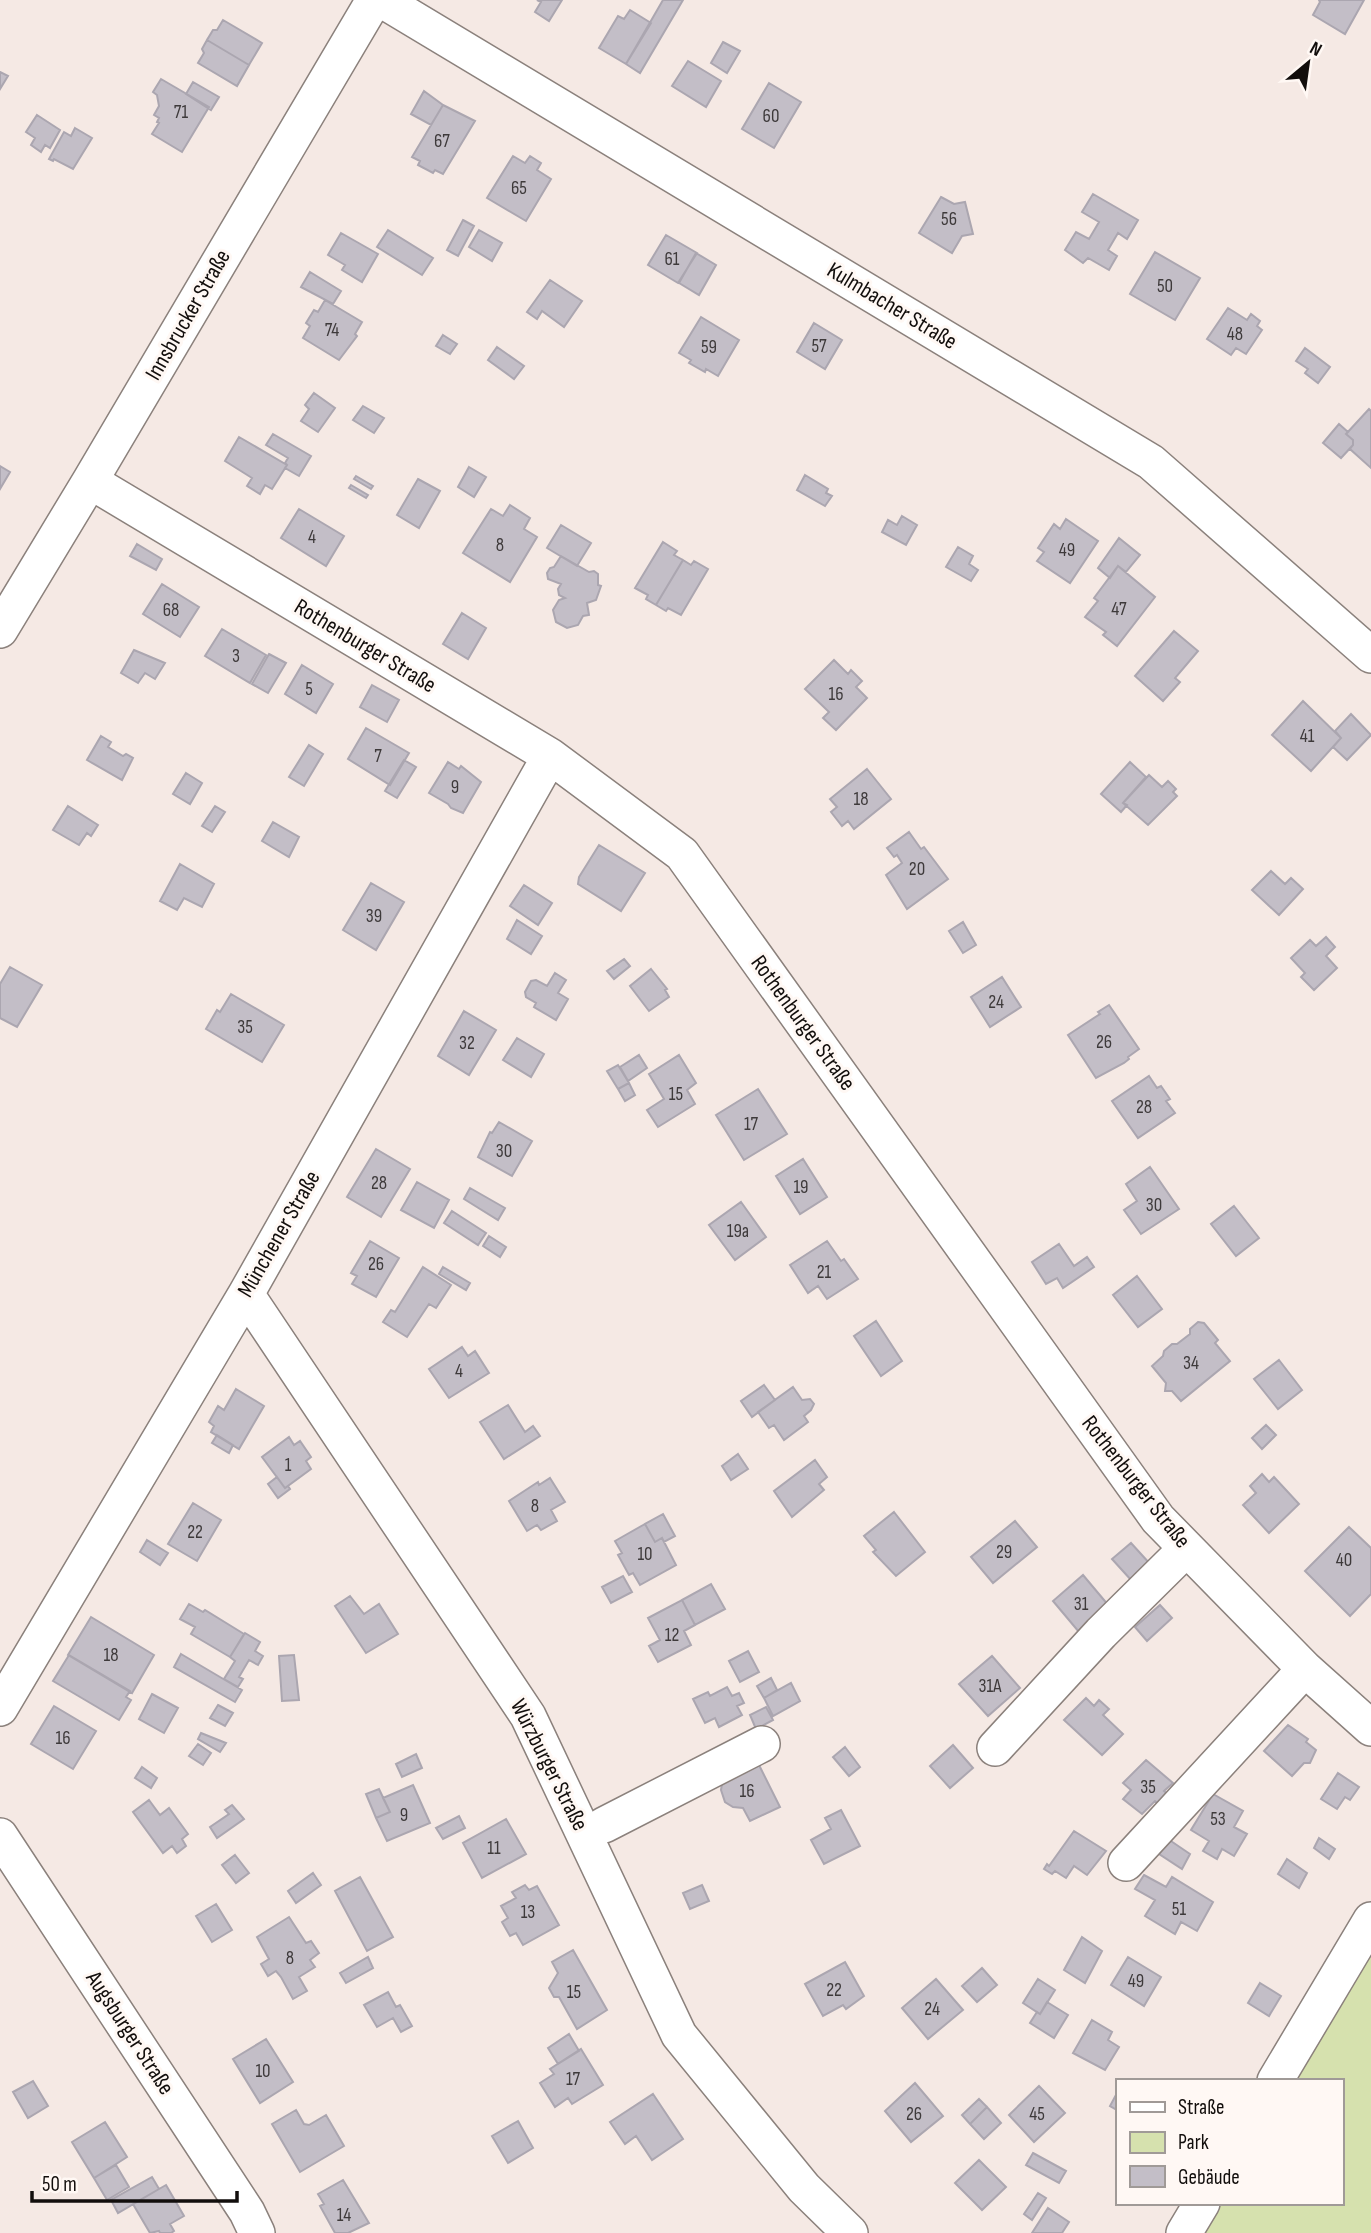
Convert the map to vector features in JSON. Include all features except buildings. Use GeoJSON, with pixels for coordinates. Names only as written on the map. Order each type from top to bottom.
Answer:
{"type":"FeatureCollection","features":[{"type":"Feature","properties":{"kind":"street","name":"Innsbrucker Straße"},"geometry":{"type":"LineString","coordinates":[[0,629],[374,0]]}},
{"type":"Feature","properties":{"kind":"street","name":"Kulmbacher Straße"},"geometry":{"type":"LineString","coordinates":[[382,0],[1151,462],[1371,655]]}},
{"type":"Feature","properties":{"kind":"street","name":"Rothenburger Straße"},"geometry":{"type":"LineString","coordinates":[[90,481],[550,756],[682,854],[1158,1519],[1306,1670],[1371,1728]]}},
{"type":"Feature","properties":{"kind":"street","name":"Münchener Straße"},"geometry":{"type":"LineString","coordinates":[[0,1708],[246,1294],[550,756]]}},
{"type":"Feature","properties":{"kind":"street","name":"Würzburger Straße"},"geometry":{"type":"LineString","coordinates":[[246,1294],[528,1716],[679,2035],[804,2188],[850,2233]]}},
{"type":"Feature","properties":{"kind":"street"},"geometry":{"type":"LineString","coordinates":[[995,1748],[1101,1633],[1186,1549]]}},
{"type":"Feature","properties":{"kind":"street"},"geometry":{"type":"LineString","coordinates":[[1126,1863],[1306,1670]]}},
{"type":"Feature","properties":{"kind":"street"},"geometry":{"type":"LineString","coordinates":[[604,1825],[762,1744]]}},
{"type":"Feature","properties":{"kind":"street","name":"Augsburger Straße"},"geometry":{"type":"LineString","coordinates":[[0,1836],[247,2212],[257,2233]]}},
{"type":"Feature","properties":{"kind":"street"},"geometry":{"type":"LineString","coordinates":[[1276,2079],[1371,1920]]}},
{"type":"Feature","properties":{"kind":"street"},"geometry":{"type":"LineString","coordinates":[[1184,2233],[1201,2205]]}},
{"type":"Feature","properties":{"kind":"green space"},"geometry":{"type":"Polygon","coordinates":[[[1371,1909],[1371,2233],[1179,2233],[1196,2205],[1343,2205],[1343,2079],[1270,2079],[1371,1909]]]}}]}
